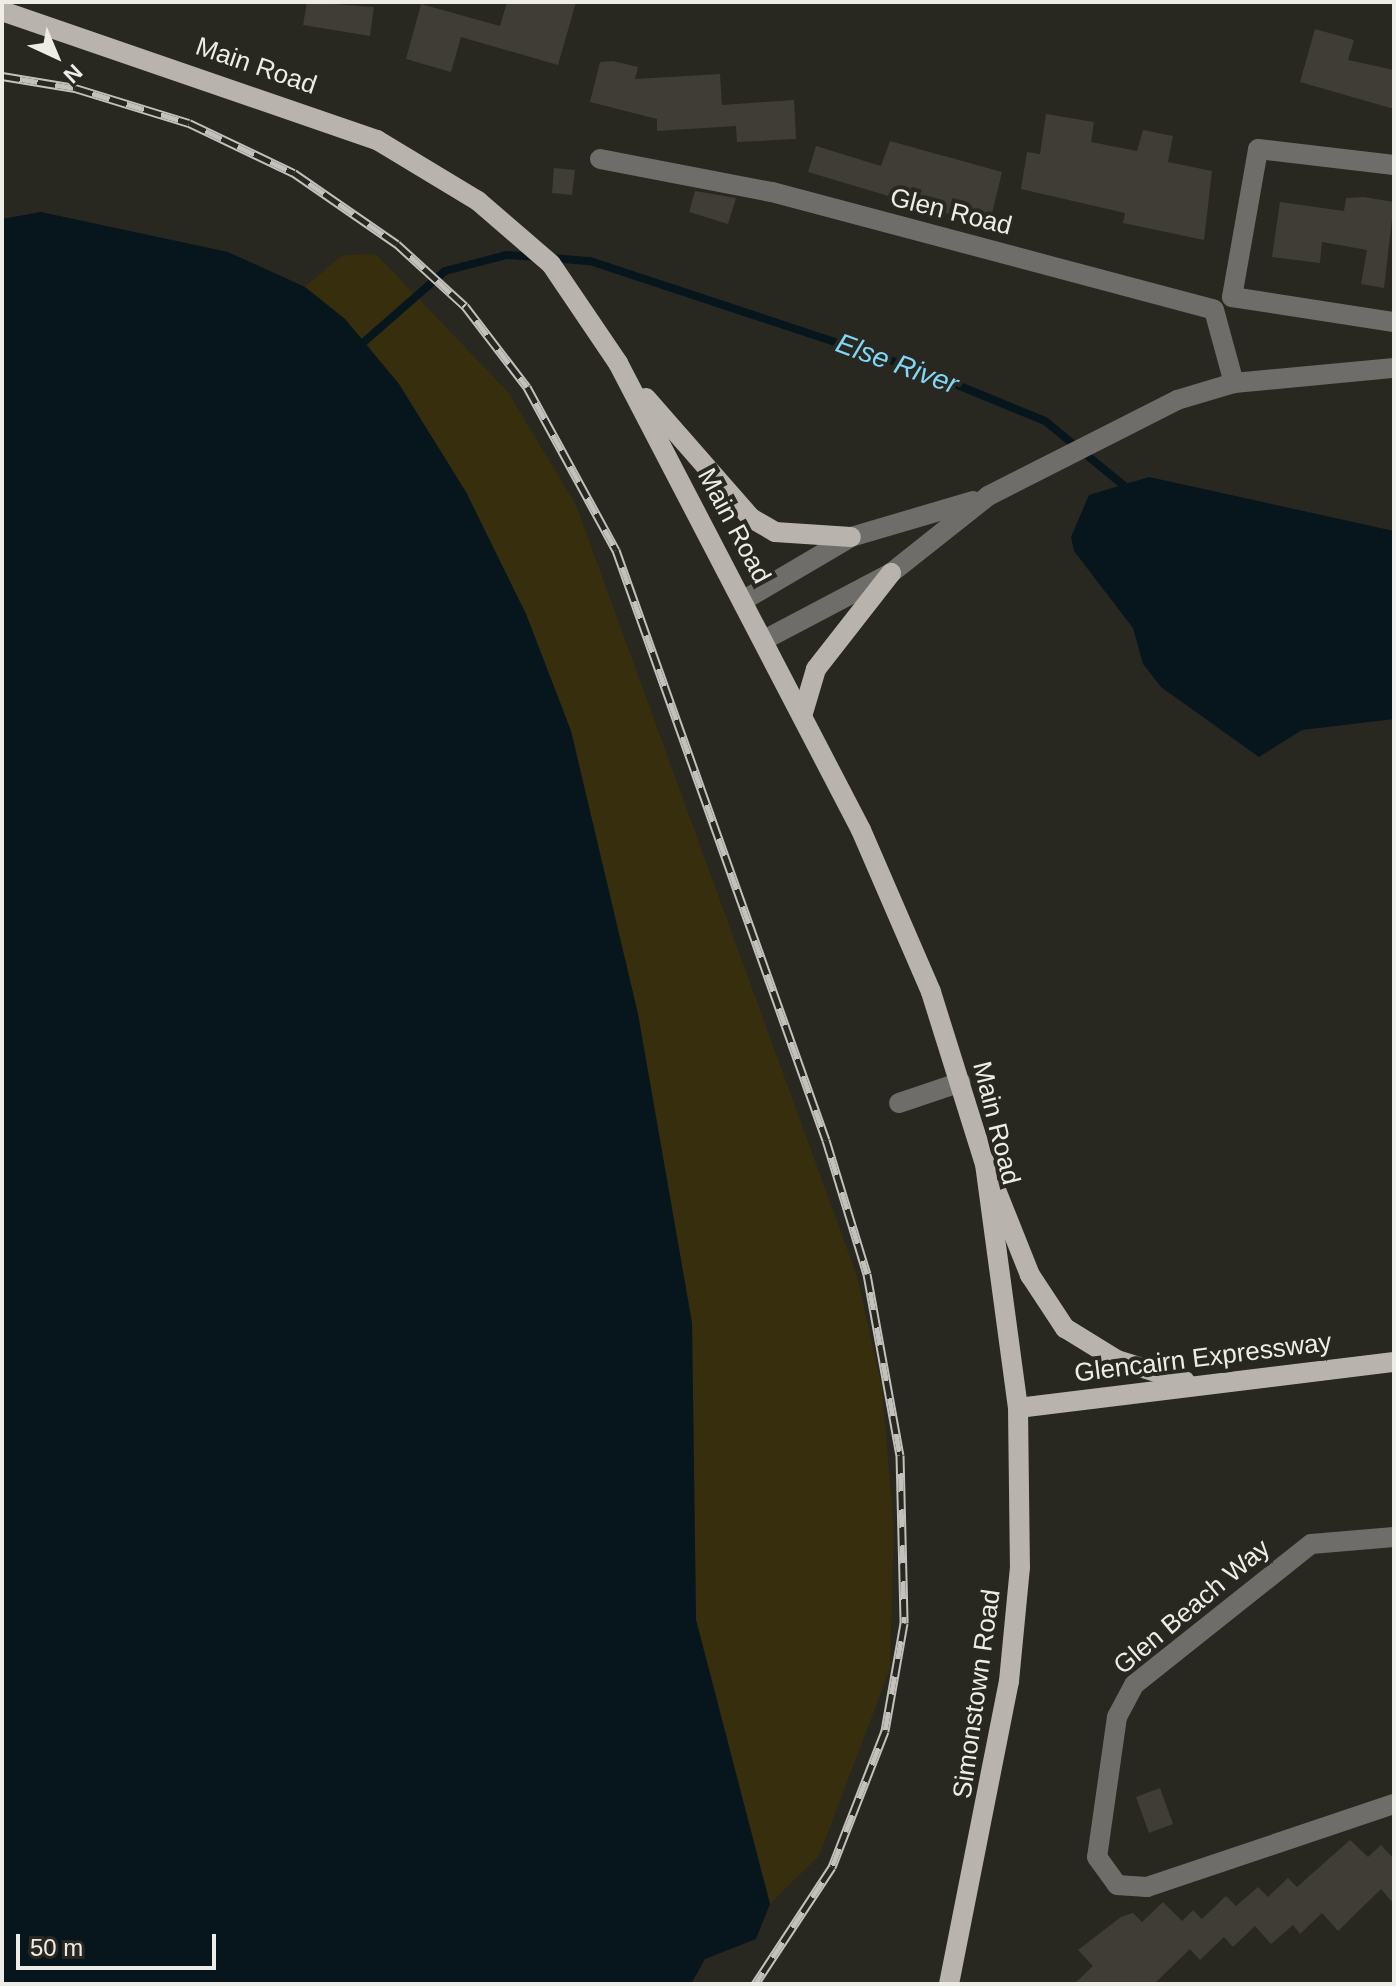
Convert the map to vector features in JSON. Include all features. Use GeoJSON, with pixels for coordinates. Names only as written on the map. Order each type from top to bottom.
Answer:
{"type":"FeatureCollection","features":[{"type":"Feature","properties":{"kind":"main road","name":"Main Road"},"geometry":{"type":"LineString","coordinates":[[2,11],[337,123],[478,201],[551,264],[589,311],[803,713],[889,889],[961,1082],[985,1164],[1018,1408]]}},
{"type":"Feature","properties":{"kind":"main road"},"geometry":{"type":"LineString","coordinates":[[618,363],[751,518],[775,532],[851,537]]}},
{"type":"Feature","properties":{"kind":"main road"},"geometry":{"type":"LineString","coordinates":[[803,713],[816,669],[891,573]]}},
{"type":"Feature","properties":{"kind":"main road"},"geometry":{"type":"LineString","coordinates":[[985,1164],[1030,1275],[1065,1328],[1117,1360],[1195,1384]]}},
{"type":"Feature","properties":{"kind":"main road","name":"Glencairn Expressway"},"geometry":{"type":"LineString","coordinates":[[1018,1408],[1394,1362]]}},
{"type":"Feature","properties":{"kind":"main road","name":"Simonstown Road"},"geometry":{"type":"LineString","coordinates":[[949,1984],[1009,1681],[1020,1567],[1018,1408]]}},
{"type":"Feature","properties":{"kind":"street"},"geometry":{"type":"LineString","coordinates":[[1232,297],[1254,154],[1267,145],[1394,165]]}},
{"type":"Feature","properties":{"kind":"street","name":"Glen Road"},"geometry":{"type":"LineString","coordinates":[[600,159],[772,192],[1214,310]]}},
{"type":"Feature","properties":{"kind":"street"},"geometry":{"type":"LineString","coordinates":[[1234,383],[1214,310],[1232,297],[1394,322]]}},
{"type":"Feature","properties":{"kind":"street"},"geometry":{"type":"LineString","coordinates":[[764,640],[891,573],[988,496],[1122,425],[1234,383],[1394,368]]}},
{"type":"Feature","properties":{"kind":"street"},"geometry":{"type":"LineString","coordinates":[[744,600],[851,537],[988,496]]}},
{"type":"Feature","properties":{"kind":"street"},"geometry":{"type":"LineString","coordinates":[[899,1103],[961,1082]]}},
{"type":"Feature","properties":{"kind":"street","name":"Glen Beach Way"},"geometry":{"type":"LineString","coordinates":[[1394,1537],[1311,1544],[1134,1685],[1117,1717],[1097,1857],[1117,1885],[1147,1887],[1394,1804]]}},
{"type":"Feature","properties":{"kind":"sand"},"geometry":{"type":"Polygon","coordinates":[[[376,254],[508,392],[576,505],[857,1276],[882,1388],[894,1528],[890,1669],[819,1856],[770,1904],[696,1619],[692,1323],[638,1014],[571,731],[526,614],[466,492],[365,341],[305,287],[342,255],[376,254]]]}},
{"type":"Feature","properties":{"kind":"shaded area"},"geometry":{"type":"Polygon","coordinates":[[[41,212],[228,252],[305,287],[345,319],[399,384],[466,492],[526,614],[571,731],[638,1014],[692,1323],[696,1620],[770,1904],[756,1939],[705,1959],[691,1984],[2,1984],[2,219],[41,212]]]}},
{"type":"Feature","properties":{"kind":"shaded area"},"geometry":{"type":"Polygon","coordinates":[[[1149,477],[1394,531],[1394,719],[1302,730],[1259,757],[1161,687],[1143,664],[1133,628],[1074,551],[1071,537],[1089,495],[1149,477]]]}},
{"type":"Feature","properties":{"kind":"building"},"geometry":{"type":"Polygon","coordinates":[[[307,2],[374,7],[370,36],[303,25],[307,2]]]}},
{"type":"Feature","properties":{"kind":"building"},"geometry":{"type":"Polygon","coordinates":[[[507,2],[576,2],[558,65],[461,37],[451,72],[406,59],[421,4],[500,26],[507,2]]]}},
{"type":"Feature","properties":{"kind":"building"},"geometry":{"type":"Polygon","coordinates":[[[1315,29],[1354,40],[1348,60],[1394,70],[1394,109],[1300,82],[1315,29]]]}},
{"type":"Feature","properties":{"kind":"building"},"geometry":{"type":"Polygon","coordinates":[[[613,61],[638,67],[635,79],[720,74],[722,105],[794,100],[796,139],[737,142],[736,126],[657,131],[657,119],[590,102],[600,62],[613,61]]]}},
{"type":"Feature","properties":{"kind":"building"},"geometry":{"type":"Polygon","coordinates":[[[1046,114],[1094,122],[1091,142],[1137,151],[1143,130],[1173,136],[1168,162],[1212,171],[1204,240],[1123,223],[1125,213],[1021,189],[1027,152],[1040,154],[1046,114]]]}},
{"type":"Feature","properties":{"kind":"building"},"geometry":{"type":"Polygon","coordinates":[[[890,141],[1002,172],[989,226],[808,172],[816,146],[881,166],[890,141]]]}},
{"type":"Feature","properties":{"kind":"building"},"geometry":{"type":"Polygon","coordinates":[[[554,168],[575,170],[572,195],[552,193],[554,168]]]}},
{"type":"Feature","properties":{"kind":"building"},"geometry":{"type":"Polygon","coordinates":[[[695,191],[736,198],[728,224],[689,212],[695,191]]]}},
{"type":"Feature","properties":{"kind":"building"},"geometry":{"type":"Polygon","coordinates":[[[1364,197],[1394,202],[1384,288],[1361,284],[1367,250],[1322,242],[1320,263],[1272,257],[1280,202],[1344,211],[1346,198],[1364,197]]]}},
{"type":"Feature","properties":{"kind":"building"},"geometry":{"type":"Polygon","coordinates":[[[1160,1788],[1173,1824],[1149,1833],[1136,1797],[1160,1788]]]}},
{"type":"Feature","properties":{"kind":"building"},"geometry":{"type":"Polygon","coordinates":[[[1350,1840],[1368,1857],[1381,1845],[1394,1859],[1394,1904],[1381,1889],[1338,1931],[1322,1913],[1300,1934],[1293,1925],[1271,1944],[1255,1926],[1233,1947],[1224,1937],[1200,1960],[1190,1949],[1154,1984],[1074,1984],[1093,1966],[1078,1950],[1121,1917],[1133,1913],[1142,1922],[1163,1902],[1182,1921],[1193,1910],[1202,1919],[1226,1896],[1236,1906],[1258,1887],[1268,1897],[1288,1878],[1297,1887],[1350,1840]]]}},
{"type":"Feature","properties":{"kind":"waterway","name":"Else River"},"geometry":{"type":"LineString","coordinates":[[365,341],[445,271],[507,255],[534,257]]}},
{"type":"Feature","properties":{"kind":"waterway","name":"Else River"},"geometry":{"type":"LineString","coordinates":[[552,258],[590,261],[928,373],[1045,421],[1127,488]]}},
{"type":"Feature","properties":{"kind":"railway"},"geometry":{"type":"LineString","coordinates":[[2,76],[75,88],[189,123],[294,173],[397,244],[465,306],[527,387],[616,550],[826,1140],[867,1274],[900,1455],[904,1623],[885,1731],[832,1867],[755,1984]]}}]}
